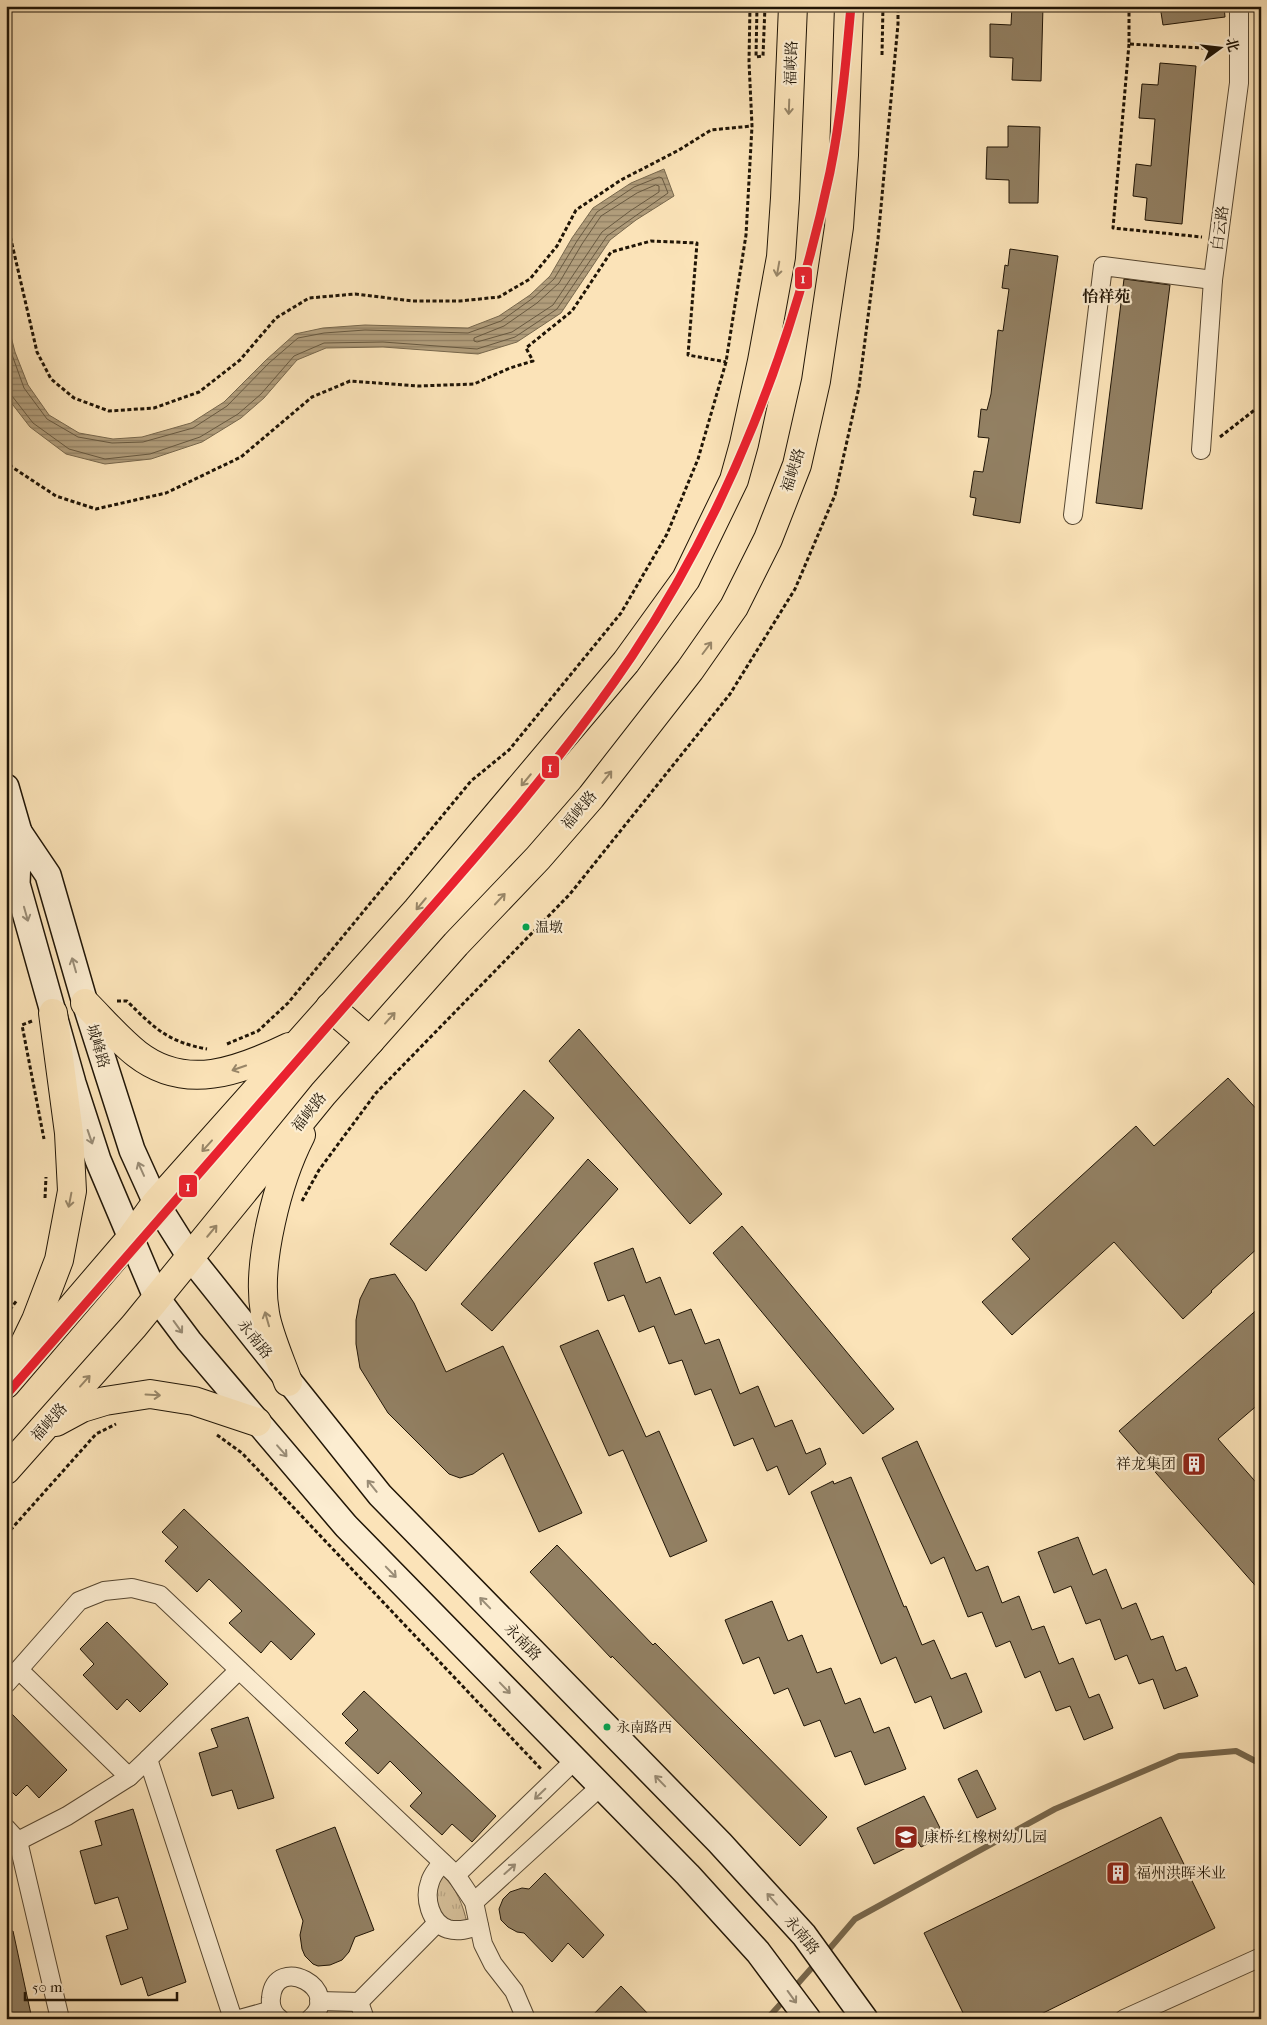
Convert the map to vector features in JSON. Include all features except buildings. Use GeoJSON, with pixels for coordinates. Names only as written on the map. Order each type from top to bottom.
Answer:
{"type":"FeatureCollection","features":[{"type":"Feature","properties":{"kind":"highway","name":"福峡路"},"geometry":{"type":"LineString","coordinates":[[6,1384],[130,1238],[156,1203],[417,910],[626,662],[686,579],[734,480],[762,361],[780,257],[785,198],[793,6]]}},
{"type":"Feature","properties":{"kind":"highway","name":"福峡路"},"geometry":{"type":"LineString","coordinates":[[6,1470],[104,1361],[323,1094],[456,944],[538,858],[591,797],[713,640],[734,607],[752,573],[796,465],[816,381],[839,226],[844,156],[849,6]]}},
{"type":"Feature","properties":{"kind":"highway"},"geometry":{"type":"LineString","coordinates":[[85,1003],[137,1054],[164,1070],[190,1075],[223,1074],[263,1060],[299,1042]]}},
{"type":"Feature","properties":{"kind":"highway"},"geometry":{"type":"LineString","coordinates":[[330,1008],[370,1041]]}},
{"type":"Feature","properties":{"kind":"highway"},"geometry":{"type":"LineString","coordinates":[[6,1384],[36,1320],[59,1260],[72,1191],[69,1133],[54,1013]]}},
{"type":"Feature","properties":{"kind":"highway"},"geometry":{"type":"LineString","coordinates":[[288,1382],[265,1313],[263,1274],[275,1203],[288,1166],[323,1094]]}},
{"type":"Feature","properties":{"kind":"highway"},"geometry":{"type":"LineString","coordinates":[[41,1430],[82,1408],[105,1401],[150,1394],[194,1401],[257,1422]]}},
{"type":"Feature","properties":{"kind":"main road","name":"城峰路"},"geometry":{"type":"LineString","coordinates":[[6,787],[18,832],[17,884],[74,1084],[98,1160],[156,1297],[189,1341],[346,1526],[688,1875],[777,1976],[808,2018]]}},
{"type":"Feature","properties":{"kind":"main road","name":"城峰路"},"geometry":{"type":"LineString","coordinates":[[18,832],[48,875],[85,1003],[132,1150],[156,1203],[190,1257]]}},
{"type":"Feature","properties":{"kind":"main road"},"geometry":{"type":"LineString","coordinates":[[74,1084],[107,1073]]}},
{"type":"Feature","properties":{"kind":"main road","name":"永南路"},"geometry":{"type":"LineString","coordinates":[[190,1257],[380,1495],[720,1843],[804,1936],[865,2019]]}},
{"type":"Feature","properties":{"kind":"street","name":"白云路"},"geometry":{"type":"LineString","coordinates":[[1201,450],[1213,280],[1236,111],[1239,6]]}},
{"type":"Feature","properties":{"kind":"street"},"geometry":{"type":"LineString","coordinates":[[1074,515],[1103,266],[1213,280]]}},
{"type":"Feature","properties":{"kind":"street"},"geometry":{"type":"LineString","coordinates":[[6,1684],[79,1601],[104,1591],[132,1588],[160,1595],[456,1875],[474,1902],[483,1944],[493,1964],[514,1991],[526,2019]]}},
{"type":"Feature","properties":{"kind":"street"},"geometry":{"type":"LineString","coordinates":[[19,1670],[129,1777]]}},
{"type":"Feature","properties":{"kind":"street"},"geometry":{"type":"LineString","coordinates":[[18,1841],[67,1816],[129,1777],[240,1670]]}},
{"type":"Feature","properties":{"kind":"street"},"geometry":{"type":"LineString","coordinates":[[148,1759],[233,2019]]}},
{"type":"Feature","properties":{"kind":"street"},"geometry":{"type":"LineString","coordinates":[[456,1875],[575,1760]]}},
{"type":"Feature","properties":{"kind":"street"},"geometry":{"type":"LineString","coordinates":[[474,1902],[601,1786]]}},
{"type":"Feature","properties":{"kind":"street"},"geometry":{"type":"LineString","coordinates":[[6,1828],[18,1841],[60,2019]]}},
{"type":"Feature","properties":{"kind":"street"},"geometry":{"type":"LineString","coordinates":[[442,1862],[432,1875],[428,1885],[427,1897],[430,1911],[437,1922],[448,1929],[457,1930],[479,1926]]}},
{"type":"Feature","properties":{"kind":"street"},"geometry":{"type":"LineString","coordinates":[[319,2001],[362,2011],[437,1922]]}},
{"type":"Feature","properties":{"kind":"street"},"geometry":{"type":"LineString","coordinates":[[1124,2019],[1261,1956]]}},
{"type":"Feature","properties":{"kind":"street"},"geometry":{"type":"LineString","coordinates":[[240,2019],[276,2014],[272,1994],[274,1987],[286,1978],[294,1976],[308,1981],[314,1986],[319,2001],[317,2009],[310,2019]]}},
{"type":"Feature","properties":{"kind":"path"},"geometry":{"type":"LineString","coordinates":[[222,1046],[258,1032],[288,1003],[471,781],[509,750],[621,613],[667,534],[698,459],[726,362],[746,235],[752,126],[749,62],[750,6]]}},
{"type":"Feature","properties":{"kind":"path"},"geometry":{"type":"LineString","coordinates":[[757,6],[756,57],[763,56],[765,6]]}},
{"type":"Feature","properties":{"kind":"path"},"geometry":{"type":"LineString","coordinates":[[882,55],[883,6]]}},
{"type":"Feature","properties":{"kind":"path"},"geometry":{"type":"LineString","coordinates":[[1129,6],[1129,44],[1113,228],[1219,239]]}},
{"type":"Feature","properties":{"kind":"path"},"geometry":{"type":"LineString","coordinates":[[1129,44],[1239,50]]}},
{"type":"Feature","properties":{"kind":"path"},"geometry":{"type":"LineString","coordinates":[[6,218],[37,352],[51,379],[74,398],[109,411],[154,408],[199,392],[240,360],[276,318],[309,298],[355,294],[413,301],[460,301],[500,297],[530,280],[557,246],[576,210],[621,180],[679,150],[711,130],[752,126]]}},
{"type":"Feature","properties":{"kind":"path"},"geometry":{"type":"LineString","coordinates":[[6,459],[12,467],[56,496],[96,509],[166,493],[241,457],[312,397],[350,381],[418,386],[474,384],[510,368],[533,361],[526,348],[572,311],[611,252],[651,241],[697,243],[688,354],[726,362]]}},
{"type":"Feature","properties":{"kind":"path"},"geometry":{"type":"LineString","coordinates":[[1201,450],[1261,405]]}},
{"type":"Feature","properties":{"kind":"path"},"geometry":{"type":"LineString","coordinates":[[85,1003],[127,1001],[155,1029],[187,1046],[213,1050]]}},
{"type":"Feature","properties":{"kind":"path"},"geometry":{"type":"LineString","coordinates":[[45,1145],[22,1025],[54,1013]]}},
{"type":"Feature","properties":{"kind":"path"},"geometry":{"type":"LineString","coordinates":[[44,1205],[46,1175]]}},
{"type":"Feature","properties":{"kind":"path"},"geometry":{"type":"LineString","coordinates":[[6,1315],[18,1299]]}},
{"type":"Feature","properties":{"kind":"path"},"geometry":{"type":"LineString","coordinates":[[6,1535],[96,1434],[122,1421]]}},
{"type":"Feature","properties":{"kind":"path"},"geometry":{"type":"LineString","coordinates":[[213,1432],[242,1452],[553,1782]]}},
{"type":"Feature","properties":{"kind":"green space"},"geometry":{"type":"Polygon","coordinates":[[[443,1876],[459,1898],[467,1923],[455,1924],[440,1917],[434,1893],[443,1876]]]}},
{"type":"Feature","properties":{"kind":"water"},"geometry":{"type":"Polygon","coordinates":[[[664,169],[674,196],[636,220],[610,240],[561,313],[517,342],[478,354],[383,347],[326,348],[297,360],[264,398],[241,418],[202,442],[151,459],[105,464],[66,454],[30,427],[6,396],[6,317],[15,352],[28,385],[49,415],[79,433],[113,439],[142,437],[191,423],[224,402],[295,334],[323,328],[365,325],[468,328],[499,316],[530,295],[550,276],[572,238],[593,208],[631,183],[664,169]]]}},
{"type":"Feature","properties":{"kind":"waterway"},"geometry":{"type":"LineString","coordinates":[[825,1954],[855,1919],[1055,1809],[1179,1756],[1236,1751],[1261,1764]]}},
{"type":"Feature","properties":{"kind":"waterway"},"geometry":{"type":"LineString","coordinates":[[793,1989],[816,1963]]}},
{"type":"Feature","properties":{"kind":"waterway"},"geometry":{"type":"LineString","coordinates":[[767,2019],[785,1999]]}},
{"type":"Feature","properties":{"kind":"transit line","name":"1"},"geometry":{"type":"LineString","coordinates":[[6,1395],[462,873],[533,789],[632,656],[667,600],[699,543],[728,484],[754,423],[798,299],[815,236],[834,151],[843,89],[851,6]]}},
{"type":"Feature","properties":{"kind":"place","name":"温墩"},"geometry":{"type":"Point","coordinates":[526,927]}},
{"type":"Feature","properties":{"kind":"place","name":"祥龙集团"},"geometry":{"type":"Point","coordinates":[1194,1464]}},
{"type":"Feature","properties":{"kind":"place","name":"永南路西"},"geometry":{"type":"Point","coordinates":[607,1727]}},
{"type":"Feature","properties":{"kind":"place","name":"康桥·红橡树幼儿园"},"geometry":{"type":"Point","coordinates":[906,1837]}},
{"type":"Feature","properties":{"kind":"place","name":"福州洪晖米业"},"geometry":{"type":"Point","coordinates":[1118,1873]}},
{"type":"Feature","properties":{"kind":"district","name":"怡祥苑"},"geometry":{"type":"Point","coordinates":[1106,296]}}]}
